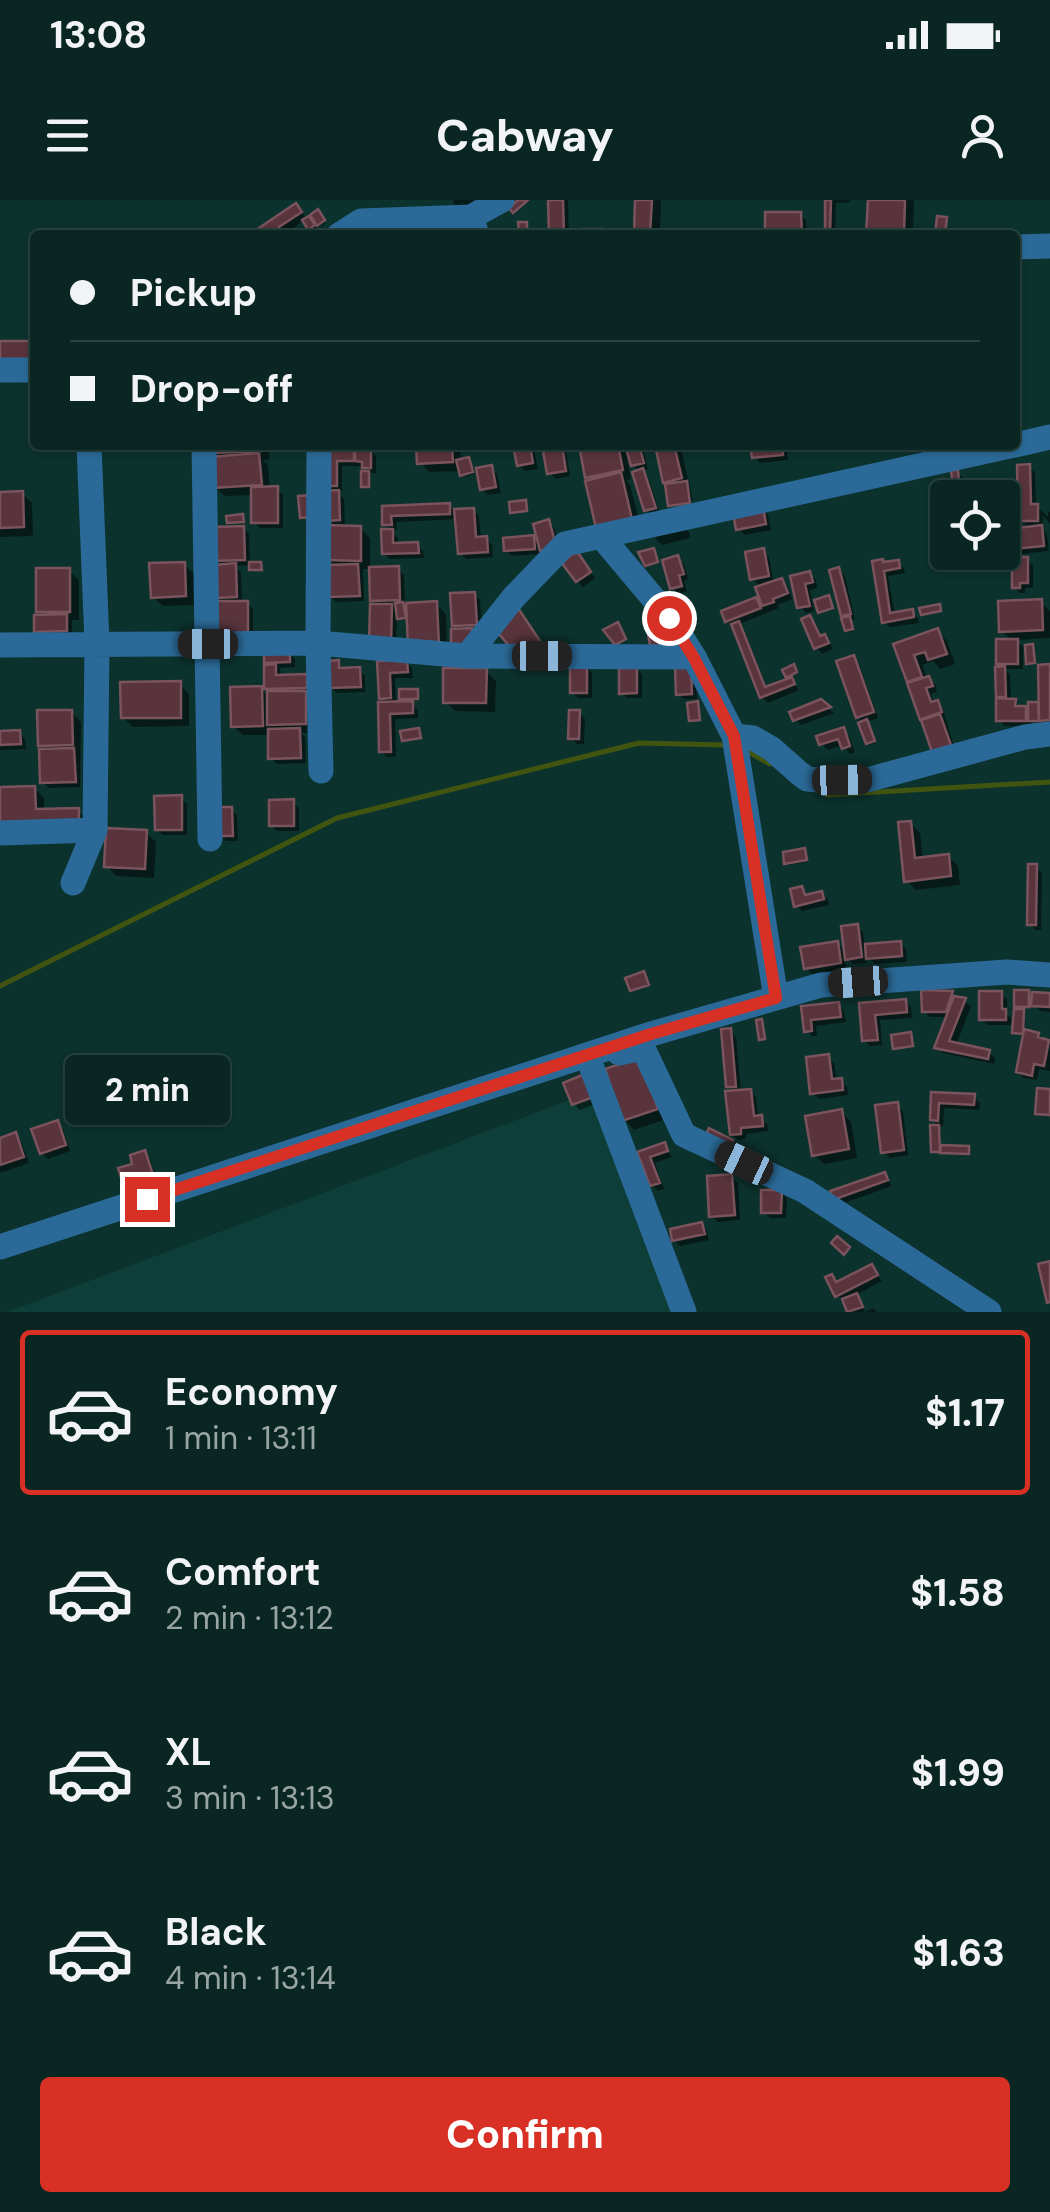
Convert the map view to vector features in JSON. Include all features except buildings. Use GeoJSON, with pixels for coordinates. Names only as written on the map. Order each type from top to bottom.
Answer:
{"type":"FeatureCollection","features":[{"type":"Feature","properties":{"kind":"street"},"geometry":{"type":"LineString","coordinates":[[346,230],[361,221],[474,226],[501,200]]}},
{"type":"Feature","properties":{"kind":"street"},"geometry":{"type":"LineString","coordinates":[[1020,247],[1050,246]]}},
{"type":"Feature","properties":{"kind":"street"},"geometry":{"type":"LineString","coordinates":[[0,370],[30,370]]}},
{"type":"Feature","properties":{"kind":"street"},"geometry":{"type":"LineString","coordinates":[[1020,444],[1050,437]]}},
{"type":"Feature","properties":{"kind":"street"},"geometry":{"type":"LineString","coordinates":[[73,884],[95,830],[96,643],[89,450]]}},
{"type":"Feature","properties":{"kind":"street"},"geometry":{"type":"LineString","coordinates":[[204,450],[210,839]]}},
{"type":"Feature","properties":{"kind":"street"},"geometry":{"type":"LineString","coordinates":[[319,450],[322,771]]}},
{"type":"Feature","properties":{"kind":"street"},"geometry":{"type":"LineString","coordinates":[[467,656],[514,597],[565,544],[992,450]]}},
{"type":"Feature","properties":{"kind":"street"},"geometry":{"type":"LineString","coordinates":[[602,536],[669,618],[734,736],[776,998]]}},
{"type":"Feature","properties":{"kind":"street"},"geometry":{"type":"LineString","coordinates":[[0,645],[318,643],[467,656],[694,658]]}},
{"type":"Feature","properties":{"kind":"street"},"geometry":{"type":"LineString","coordinates":[[734,736],[754,738],[807,778],[867,780],[1025,737],[1050,734]]}},
{"type":"Feature","properties":{"kind":"street"},"geometry":{"type":"LineString","coordinates":[[0,834],[95,830]]}},
{"type":"Feature","properties":{"kind":"street"},"geometry":{"type":"LineString","coordinates":[[0,1246],[821,985],[1007,972],[1050,976]]}},
{"type":"Feature","properties":{"kind":"street"},"geometry":{"type":"LineString","coordinates":[[588,1058],[643,1048],[684,1135],[805,1191],[990,1312]]}},
{"type":"Feature","properties":{"kind":"street"},"geometry":{"type":"LineString","coordinates":[[588,1058],[684,1312]]}},
{"type":"Feature","properties":{"kind":"shaded area"},"geometry":{"type":"Polygon","coordinates":[[[591,1092],[676,1312],[7,1312],[591,1092]]]}},
{"type":"Feature","properties":{"kind":"waterway"},"geometry":{"type":"LineString","coordinates":[[0,986],[337,818],[639,743],[725,745]]}},
{"type":"Feature","properties":{"kind":"waterway"},"geometry":{"type":"LineString","coordinates":[[745,750],[770,764]]}},
{"type":"Feature","properties":{"kind":"waterway"},"geometry":{"type":"LineString","coordinates":[[819,790],[827,795],[1050,782]]}},
{"type":"Feature","properties":{"kind":"route"},"geometry":{"type":"LineString","coordinates":[[147,1199],[651,1034],[776,998],[734,736],[669,618]]}}]}
